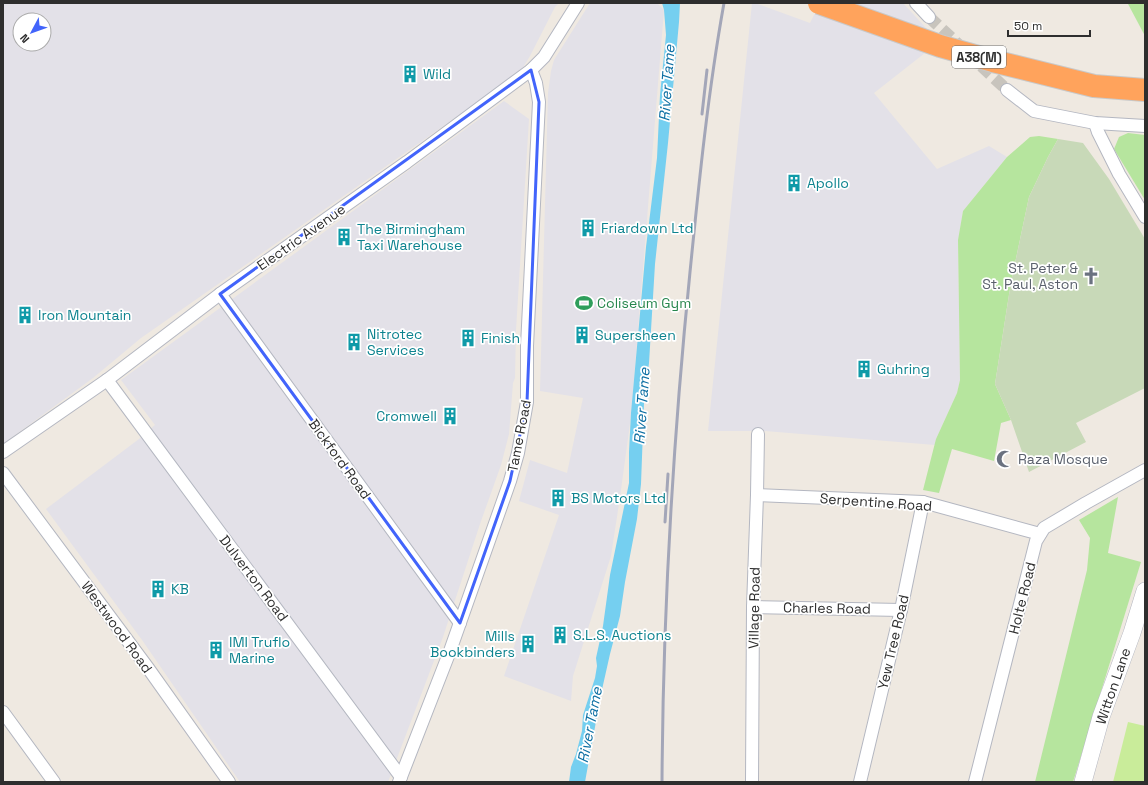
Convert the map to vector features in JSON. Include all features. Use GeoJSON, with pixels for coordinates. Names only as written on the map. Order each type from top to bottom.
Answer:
{"type":"FeatureCollection","features":[{"type":"Feature","properties":{"kind":"highway","name":"A38(M)"},"geometry":{"type":"LineString","coordinates":[[819,3],[940,46],[993,61],[1094,86],[1145,90]]}},
{"type":"Feature","properties":{"kind":"main road","name":"Witton Lane"},"geometry":{"type":"LineString","coordinates":[[1083,782],[1101,717],[1132,633],[1145,591]]}},
{"type":"Feature","properties":{"kind":"street","name":"Electric Avenue"},"geometry":{"type":"LineString","coordinates":[[3,452],[107,380],[220,294],[407,162],[531,70],[544,57],[578,3]]}},
{"type":"Feature","properties":{"kind":"street"},"geometry":{"type":"LineString","coordinates":[[916,3],[929,17]]}},
{"type":"Feature","properties":{"kind":"street","name":"Tame Road"},"geometry":{"type":"LineString","coordinates":[[400,779],[460,623],[510,481],[518,453],[527,402],[528,338],[539,102],[536,83],[531,70]]}},
{"type":"Feature","properties":{"kind":"street"},"geometry":{"type":"LineString","coordinates":[[1007,90],[1034,111],[1095,123],[1145,126]]}},
{"type":"Feature","properties":{"kind":"street"},"geometry":{"type":"LineString","coordinates":[[1095,123],[1119,174],[1145,217]]}},
{"type":"Feature","properties":{"kind":"street","name":"Bickford Road"},"geometry":{"type":"LineString","coordinates":[[220,294],[460,623]]}},
{"type":"Feature","properties":{"kind":"street","name":"Dulverton Road"},"geometry":{"type":"LineString","coordinates":[[107,380],[400,779]]}},
{"type":"Feature","properties":{"kind":"street","name":"Village Road"},"geometry":{"type":"LineString","coordinates":[[752,782],[753,607],[758,434]]}},
{"type":"Feature","properties":{"kind":"street","name":"Holte Road"},"geometry":{"type":"LineString","coordinates":[[975,782],[1036,541],[1044,528],[1145,470]]}},
{"type":"Feature","properties":{"kind":"street","name":"Westwood Road"},"geometry":{"type":"LineString","coordinates":[[3,473],[148,668],[229,782]]}},
{"type":"Feature","properties":{"kind":"street","name":"Serpentine Road"},"geometry":{"type":"LineString","coordinates":[[757,495],[923,502],[1040,534]]}},
{"type":"Feature","properties":{"kind":"street","name":"Yew Tree Road"},"geometry":{"type":"LineString","coordinates":[[860,782],[901,610],[923,502]]}},
{"type":"Feature","properties":{"kind":"street","name":"Charles Road"},"geometry":{"type":"LineString","coordinates":[[753,607],[901,610]]}},
{"type":"Feature","properties":{"kind":"street"},"geometry":{"type":"LineString","coordinates":[[3,712],[54,782]]}},
{"type":"Feature","properties":{"kind":"highlighted area"},"geometry":{"type":"Polygon","coordinates":[[[531,70],[539,102],[527,402],[510,481],[460,623],[220,294],[531,70]]]}},
{"type":"Feature","properties":{"kind":"shaded area"},"geometry":{"type":"Polygon","coordinates":[[[3,3],[559,3],[555,7],[521,71],[141,338],[93,378],[3,444],[3,3]]]}},
{"type":"Feature","properties":{"kind":"shaded area"},"geometry":{"type":"Polygon","coordinates":[[[590,3],[657,3],[664,10],[631,416],[611,556],[573,676],[571,701],[504,676],[559,515],[519,501],[530,460],[567,473],[583,398],[540,391],[548,93],[554,60],[590,3]]]}},
{"type":"Feature","properties":{"kind":"shaded area"},"geometry":{"type":"Polygon","coordinates":[[[752,3],[810,23],[820,3],[903,3],[939,42],[874,93],[937,169],[989,146],[1007,157],[963,211],[958,241],[960,380],[957,393],[936,439],[935,445],[765,431],[708,431],[752,3]]]}},
{"type":"Feature","properties":{"kind":"shaded area"},"geometry":{"type":"Polygon","coordinates":[[[504,101],[529,119],[516,330],[515,378],[513,383],[509,434],[501,465],[443,637],[388,782],[240,782],[142,640],[46,509],[139,439],[155,425],[121,380],[504,101]]]}},
{"type":"Feature","properties":{"kind":"green space"},"geometry":{"type":"Polygon","coordinates":[[[1145,3],[1145,36],[1128,4],[1145,3]]]}},
{"type":"Feature","properties":{"kind":"green space"},"geometry":{"type":"Polygon","coordinates":[[[1128,133],[1145,135],[1145,200],[1114,149],[1119,137],[1128,133]]]}},
{"type":"Feature","properties":{"kind":"green space"},"geometry":{"type":"Polygon","coordinates":[[[1039,136],[1058,139],[1029,197],[1011,282],[995,384],[1011,420],[1001,423],[994,461],[952,449],[939,493],[923,490],[936,439],[957,393],[960,380],[958,240],[963,211],[1007,157],[1030,137],[1039,136]]]}},
{"type":"Feature","properties":{"kind":"green space"},"geometry":{"type":"Polygon","coordinates":[[[1058,139],[1083,143],[1109,179],[1145,239],[1145,388],[1076,423],[1086,442],[1029,472],[1011,420],[995,384],[1011,282],[1029,197],[1058,139]]]}},
{"type":"Feature","properties":{"kind":"green space"},"geometry":{"type":"Polygon","coordinates":[[[1118,497],[1108,553],[1141,562],[1073,782],[1035,782],[1087,570],[1090,538],[1079,520],[1118,497]]]}},
{"type":"Feature","properties":{"kind":"green space"},"geometry":{"type":"Polygon","coordinates":[[[1128,722],[1145,726],[1145,782],[1113,782],[1128,722]]]}},
{"type":"Feature","properties":{"kind":"water","name":"River Tame"},"geometry":{"type":"Polygon","coordinates":[[[662,3],[680,3],[668,143],[655,264],[649,363],[644,403],[641,484],[637,519],[620,616],[601,694],[585,782],[569,782],[571,767],[582,731],[583,715],[595,678],[597,666],[596,658],[603,626],[610,575],[629,483],[631,413],[646,247],[657,158],[660,95],[666,35],[662,3]]]}},
{"type":"Feature","properties":{"kind":"tunnel"},"geometry":{"type":"LineString","coordinates":[[929,17],[1007,90]]}},
{"type":"Feature","properties":{"kind":"railway"},"geometry":{"type":"LineString","coordinates":[[662,782],[664,654],[670,527],[684,335],[700,171],[713,70],[724,3]]}},
{"type":"Feature","properties":{"kind":"railway"},"geometry":{"type":"LineString","coordinates":[[702,114],[707,70]]}},
{"type":"Feature","properties":{"kind":"railway"},"geometry":{"type":"LineString","coordinates":[[665,522],[668,474]]}},
{"type":"Feature","properties":{"kind":"place","name":"Wild"},"geometry":{"type":"Point","coordinates":[410,74]}},
{"type":"Feature","properties":{"kind":"place","name":"Apollo"},"geometry":{"type":"Point","coordinates":[794,183]}},
{"type":"Feature","properties":{"kind":"place","name":"Friardown Ltd"},"geometry":{"type":"Point","coordinates":[588,228]}},
{"type":"Feature","properties":{"kind":"place","name":"The Birmingham Taxi Warehouse"},"geometry":{"type":"Point","coordinates":[344,237]}},
{"type":"Feature","properties":{"kind":"place","name":"St. Peter & St. Paul, Aston"},"geometry":{"type":"Point","coordinates":[1091,276]}},
{"type":"Feature","properties":{"kind":"place","name":"Coliseum Gym"},"geometry":{"type":"Point","coordinates":[584,303]}},
{"type":"Feature","properties":{"kind":"place","name":"Iron Mountain"},"geometry":{"type":"Point","coordinates":[25,315]}},
{"type":"Feature","properties":{"kind":"place","name":"Supersheen"},"geometry":{"type":"Point","coordinates":[582,335]}},
{"type":"Feature","properties":{"kind":"place","name":"Finish"},"geometry":{"type":"Point","coordinates":[468,338]}},
{"type":"Feature","properties":{"kind":"place","name":"Nitrotec Services"},"geometry":{"type":"Point","coordinates":[354,342]}},
{"type":"Feature","properties":{"kind":"place","name":"Guhring"},"geometry":{"type":"Point","coordinates":[864,369]}},
{"type":"Feature","properties":{"kind":"place","name":"Cromwell"},"geometry":{"type":"Point","coordinates":[450,416]}},
{"type":"Feature","properties":{"kind":"place","name":"Raza Mosque"},"geometry":{"type":"Point","coordinates":[1005,459]}},
{"type":"Feature","properties":{"kind":"place","name":"BS Motors Ltd"},"geometry":{"type":"Point","coordinates":[558,498]}},
{"type":"Feature","properties":{"kind":"place","name":"KB"},"geometry":{"type":"Point","coordinates":[158,589]}},
{"type":"Feature","properties":{"kind":"place","name":"S.L.S. Auctions"},"geometry":{"type":"Point","coordinates":[560,635]}},
{"type":"Feature","properties":{"kind":"place","name":"Mills Bookbinders"},"geometry":{"type":"Point","coordinates":[528,644]}},
{"type":"Feature","properties":{"kind":"place","name":"IMI Truflo Marine"},"geometry":{"type":"Point","coordinates":[216,650]}}]}
